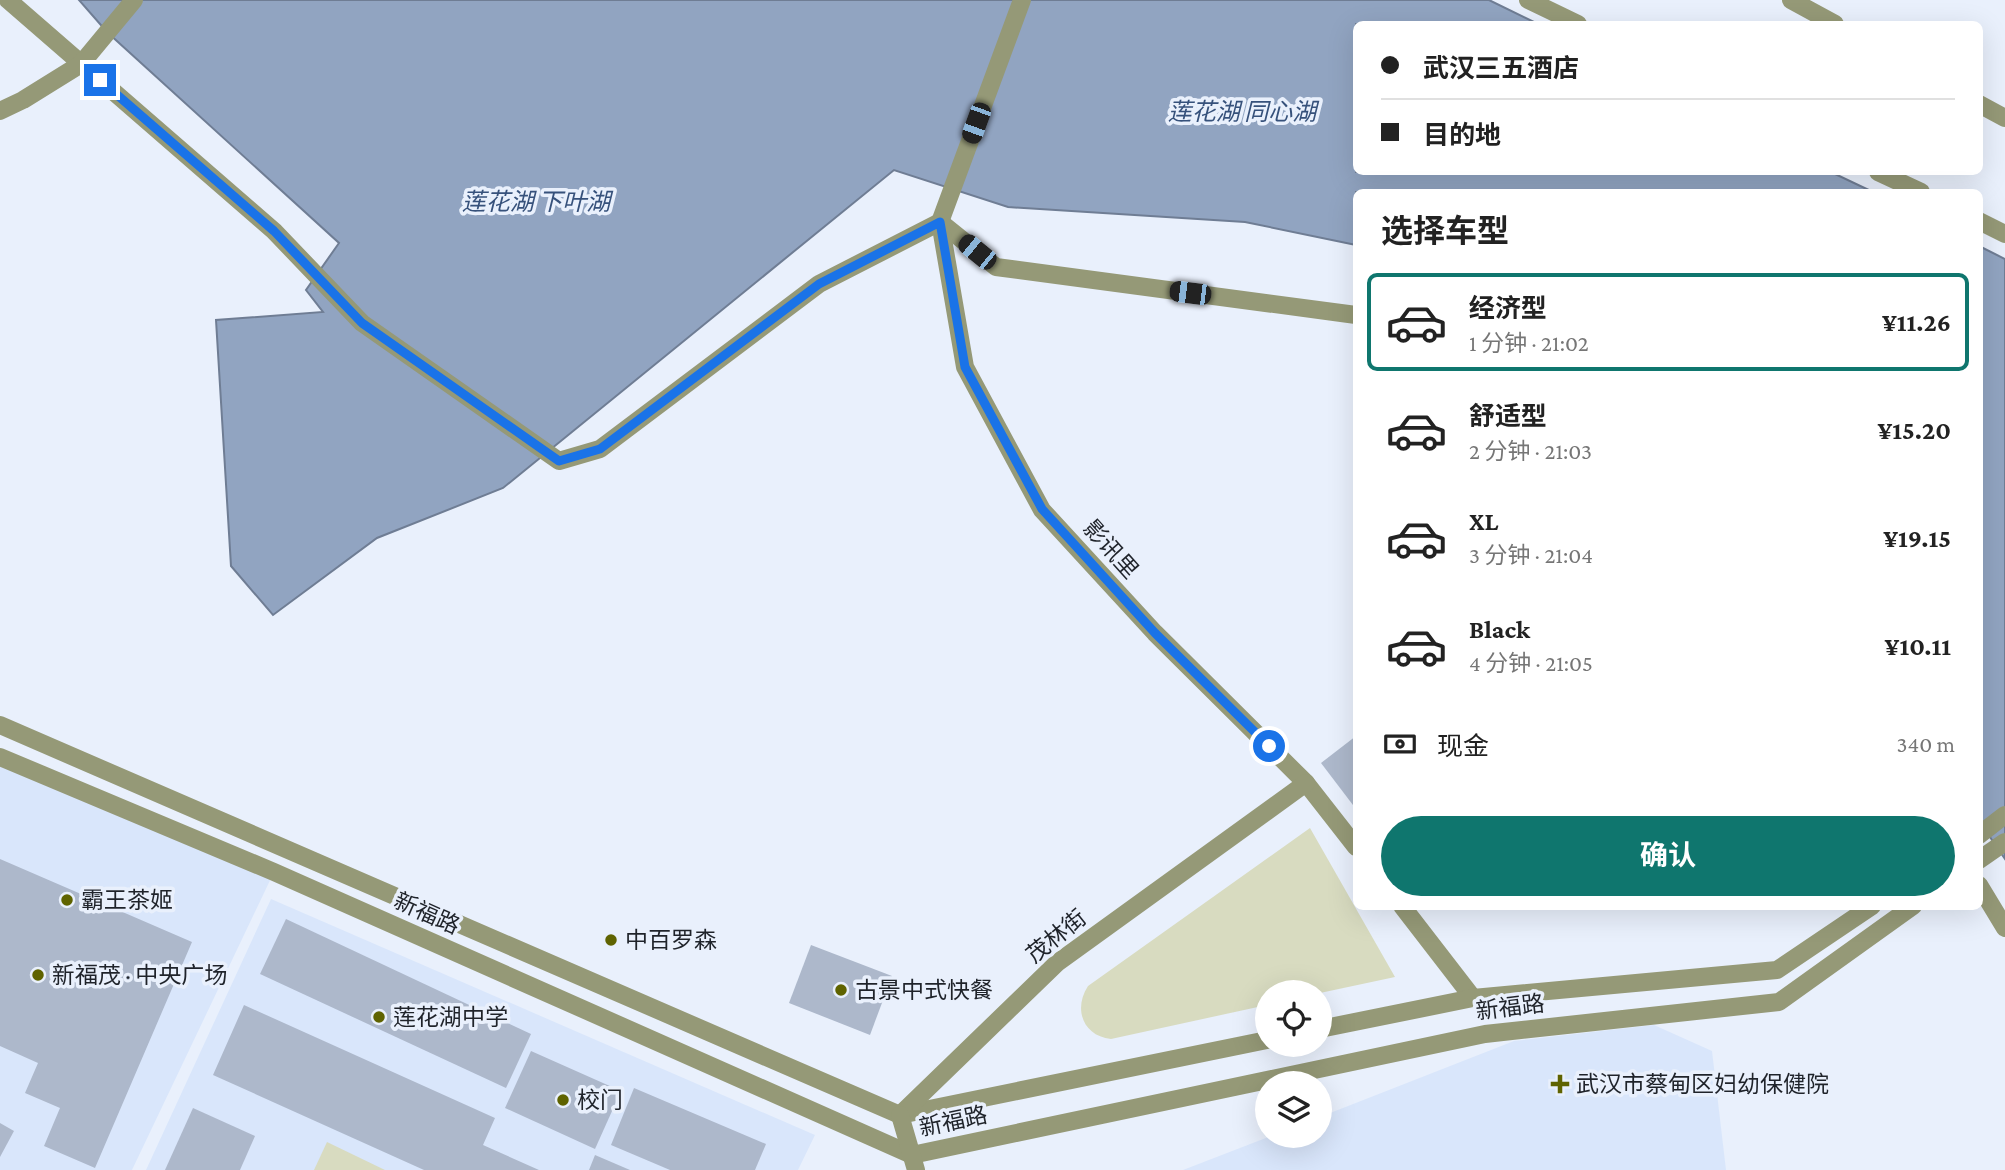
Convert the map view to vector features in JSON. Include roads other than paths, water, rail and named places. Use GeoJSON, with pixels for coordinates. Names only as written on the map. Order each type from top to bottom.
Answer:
{"type":"FeatureCollection","features":[{"type":"Feature","properties":{"kind":"street"},"geometry":{"type":"LineString","coordinates":[[8,0],[274,231],[362,323],[559,461],[600,449],[819,284],[940,222],[1022,0]]}},
{"type":"Feature","properties":{"kind":"street"},"geometry":{"type":"LineString","coordinates":[[0,111],[81,64],[134,0]]}},
{"type":"Feature","properties":{"kind":"street"},"geometry":{"type":"LineString","coordinates":[[1528,0],[1572,21]]}},
{"type":"Feature","properties":{"kind":"street"},"geometry":{"type":"LineString","coordinates":[[1791,0],[1830,21]]}},
{"type":"Feature","properties":{"kind":"street"},"geometry":{"type":"LineString","coordinates":[[1983,106],[2005,118]]}},
{"type":"Feature","properties":{"kind":"street"},"geometry":{"type":"LineString","coordinates":[[1884,175],[1915,189]]}},
{"type":"Feature","properties":{"kind":"street"},"geometry":{"type":"LineString","coordinates":[[940,222],[996,267],[1353,315]]}},
{"type":"Feature","properties":{"kind":"street","name":"影讯里"},"geometry":{"type":"LineString","coordinates":[[940,222],[965,367],[1042,509],[1155,633],[1307,783],[1353,843]]}},
{"type":"Feature","properties":{"kind":"street"},"geometry":{"type":"LineString","coordinates":[[1983,223],[2005,234]]}},
{"type":"Feature","properties":{"kind":"street","name":"新福路"},"geometry":{"type":"LineString","coordinates":[[0,725],[900,1115],[1255,1042]]}},
{"type":"Feature","properties":{"kind":"street","name":"新福路"},"geometry":{"type":"LineString","coordinates":[[0,757],[274,872],[914,1162],[1485,1034],[1779,1002],[1907,910]]}},
{"type":"Feature","properties":{"kind":"street","name":"茂林街"},"geometry":{"type":"LineString","coordinates":[[900,1115],[1058,962],[1307,783]]}},
{"type":"Feature","properties":{"kind":"street"},"geometry":{"type":"LineString","coordinates":[[1983,832],[2005,816]]}},
{"type":"Feature","properties":{"kind":"street"},"geometry":{"type":"LineString","coordinates":[[1983,858],[2005,842]]}},
{"type":"Feature","properties":{"kind":"street"},"geometry":{"type":"LineString","coordinates":[[1983,892],[2005,928]]}},
{"type":"Feature","properties":{"kind":"street"},"geometry":{"type":"LineString","coordinates":[[1405,910],[1473,998]]}},
{"type":"Feature","properties":{"kind":"street","name":"新福路"},"geometry":{"type":"LineString","coordinates":[[1332,1027],[1473,998],[1777,970],[1866,910]]}},
{"type":"Feature","properties":{"kind":"street"},"geometry":{"type":"LineString","coordinates":[[900,1115],[914,1162]]}},
{"type":"Feature","properties":{"kind":"water","name":"莲花湖 下叶湖"},"geometry":{"type":"Polygon","coordinates":[[[79,0],[1489,0],[1532,21],[1353,21],[1353,175],[1837,175],[1867,189],[1353,189],[1353,244],[1245,222],[1008,207],[894,170],[503,488],[377,538],[273,615],[231,566],[216,320],[323,312],[306,290],[339,243],[107,32],[79,0]]]}},
{"type":"Feature","properties":{"kind":"water"},"geometry":{"type":"Polygon","coordinates":[[[1983,248],[2005,259],[2005,859],[1983,827],[1983,248]]]}},
{"type":"Feature","properties":{"kind":"place","name":"霸王茶姬"},"geometry":{"type":"Point","coordinates":[67,900]}},
{"type":"Feature","properties":{"kind":"place","name":"中百罗森"},"geometry":{"type":"Point","coordinates":[611,940]}},
{"type":"Feature","properties":{"kind":"place","name":"新福茂 · 中央广场"},"geometry":{"type":"Point","coordinates":[38,975]}},
{"type":"Feature","properties":{"kind":"place","name":"古景中式快餐"},"geometry":{"type":"Point","coordinates":[841,990]}},
{"type":"Feature","properties":{"kind":"place","name":"莲花湖中学"},"geometry":{"type":"Point","coordinates":[379,1017]}},
{"type":"Feature","properties":{"kind":"place","name":"武汉市蔡甸区妇幼保健院"},"geometry":{"type":"Point","coordinates":[1560,1084]}},
{"type":"Feature","properties":{"kind":"place","name":"校门"},"geometry":{"type":"Point","coordinates":[563,1100]}},
{"type":"Feature","properties":{"kind":"water label","name":"莲花湖 同心湖"},"geometry":{"type":"Point","coordinates":[1242,111]}}]}
